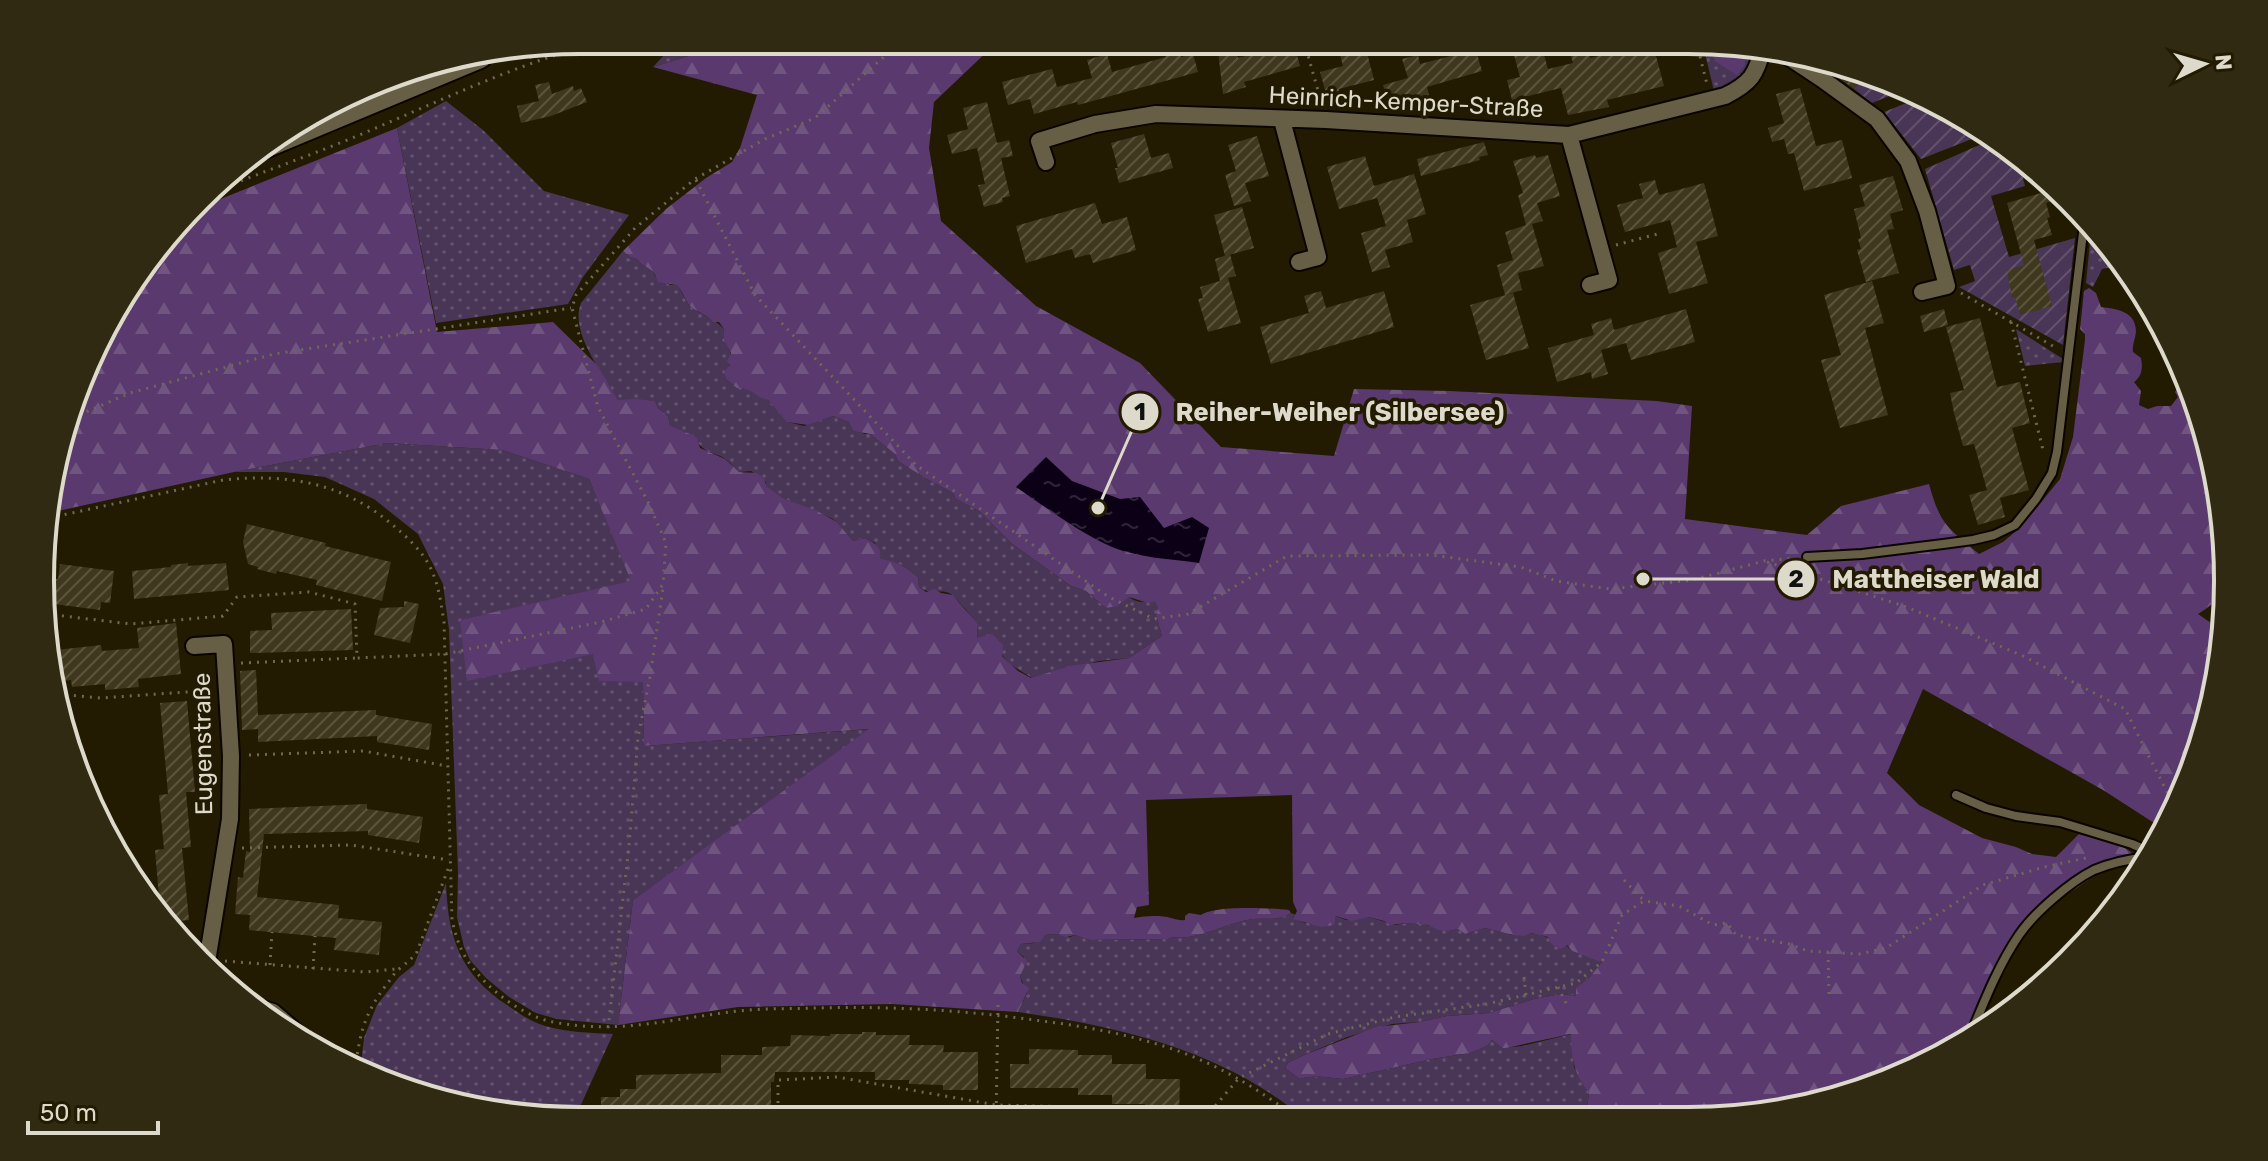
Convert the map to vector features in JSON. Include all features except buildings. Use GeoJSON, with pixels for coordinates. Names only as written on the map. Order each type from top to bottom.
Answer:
{"type":"FeatureCollection","features":[{"type":"Feature","properties":{"kind":"street","name":"Heinrich-Kemper-Straße"},"geometry":{"type":"LineString","coordinates":[[1046,162],[1039,141],[1095,124],[1156,114],[1326,120],[1569,135],[1710,100],[1742,88],[1753,77],[1759,59]]}},
{"type":"Feature","properties":{"kind":"street"},"geometry":{"type":"LineString","coordinates":[[1804,67],[1877,119],[1908,161],[1927,211],[1947,286],[1922,292]]}},
{"type":"Feature","properties":{"kind":"street"},"geometry":{"type":"LineString","coordinates":[[317,125],[444,72]]}},
{"type":"Feature","properties":{"kind":"street"},"geometry":{"type":"LineString","coordinates":[[1282,120],[1318,257],[1299,262]]}},
{"type":"Feature","properties":{"kind":"street"},"geometry":{"type":"LineString","coordinates":[[1569,135],[1609,280],[1590,285]]}},
{"type":"Feature","properties":{"kind":"street","name":"Eugenstraße"},"geometry":{"type":"LineString","coordinates":[[194,646],[224,644],[231,756],[230,819],[209,954]]}},
{"type":"Feature","properties":{"kind":"lane"},"geometry":{"type":"LineString","coordinates":[[1807,557],[1862,554],[1973,540],[2015,525],[2050,477],[2057,452],[2083,233]]}},
{"type":"Feature","properties":{"kind":"lane"},"geometry":{"type":"LineString","coordinates":[[1956,795],[1986,808],[2060,822],[2140,849]]}},
{"type":"Feature","properties":{"kind":"lane"},"geometry":{"type":"LineString","coordinates":[[1977,1020],[2008,953],[2019,934],[2034,918],[2092,871],[2135,857]]}},
{"type":"Feature","properties":{"kind":"path"},"geometry":{"type":"LineString","coordinates":[[608,1028],[638,737],[650,677],[666,543],[598,407],[572,308],[576,295],[635,228],[695,179],[765,139],[815,118],[887,54]]}},
{"type":"Feature","properties":{"kind":"path"},"geometry":{"type":"LineString","coordinates":[[1308,54],[1326,120]]}},
{"type":"Feature","properties":{"kind":"path"},"geometry":{"type":"LineString","coordinates":[[1699,54],[1710,100]]}},
{"type":"Feature","properties":{"kind":"path"},"geometry":{"type":"LineString","coordinates":[[236,182],[560,55]]}},
{"type":"Feature","properties":{"kind":"path"},"geometry":{"type":"LineString","coordinates":[[531,57],[533,63]]}},
{"type":"Feature","properties":{"kind":"path"},"geometry":{"type":"LineString","coordinates":[[695,179],[755,295],[916,465],[1109,597],[1154,619],[1188,614],[1287,556],[1431,555],[1521,567],[1556,581],[1610,589],[1692,580],[1764,561],[1807,557]]}},
{"type":"Feature","properties":{"kind":"path"},"geometry":{"type":"LineString","coordinates":[[1601,249],[1661,233]]}},
{"type":"Feature","properties":{"kind":"path"},"geometry":{"type":"LineString","coordinates":[[1968,297],[2044,341]]}},
{"type":"Feature","properties":{"kind":"path"},"geometry":{"type":"LineString","coordinates":[[81,414],[130,393],[274,354],[572,308]]}},
{"type":"Feature","properties":{"kind":"path"},"geometry":{"type":"LineString","coordinates":[[2011,322],[2050,477]]}},
{"type":"Feature","properties":{"kind":"path"},"geometry":{"type":"LineString","coordinates":[[59,516],[223,480],[286,478],[325,486],[353,497],[384,517],[412,542],[430,567],[439,591],[444,622],[452,920],[469,964],[487,984],[532,1015],[551,1022],[608,1028],[645,1026],[740,1010],[867,1007],[997,1015],[1126,1035],[1182,1052],[1239,1078],[1281,1107]]}},
{"type":"Feature","properties":{"kind":"path"},"geometry":{"type":"LineString","coordinates":[[1764,561],[1904,606],[2021,655],[2125,709],[2168,795]]}},
{"type":"Feature","properties":{"kind":"path"},"geometry":{"type":"LineString","coordinates":[[225,664],[445,654],[601,622],[646,609],[663,584]]}},
{"type":"Feature","properties":{"kind":"path"},"geometry":{"type":"LineString","coordinates":[[55,615],[131,624],[157,622],[223,616],[237,597],[309,592],[355,604],[357,658]]}},
{"type":"Feature","properties":{"kind":"path"},"geometry":{"type":"LineString","coordinates":[[67,695],[101,698],[201,691]]}},
{"type":"Feature","properties":{"kind":"path"},"geometry":{"type":"LineString","coordinates":[[231,756],[363,751],[447,766]]}},
{"type":"Feature","properties":{"kind":"path"},"geometry":{"type":"LineString","coordinates":[[225,849],[351,845],[449,863]]}},
{"type":"Feature","properties":{"kind":"path"},"geometry":{"type":"LineString","coordinates":[[1624,880],[1644,901],[1679,906],[1713,925],[1727,923],[1736,935],[1789,944],[1808,951],[1859,954],[1886,948],[1983,885],[2090,857]]}},
{"type":"Feature","properties":{"kind":"path"},"geometry":{"type":"LineString","coordinates":[[357,1057],[365,1017],[399,969],[408,964],[417,952],[449,863]]}},
{"type":"Feature","properties":{"kind":"path"},"geometry":{"type":"LineString","coordinates":[[1214,1107],[1239,1078],[1328,1034],[1395,1017],[1487,1004],[1576,983],[1602,962],[1622,915],[1644,901]]}},
{"type":"Feature","properties":{"kind":"path"},"geometry":{"type":"LineString","coordinates":[[270,965],[272,932]]}},
{"type":"Feature","properties":{"kind":"path"},"geometry":{"type":"LineString","coordinates":[[313,969],[315,936]]}},
{"type":"Feature","properties":{"kind":"path"},"geometry":{"type":"LineString","coordinates":[[1828,952],[1829,994]]}},
{"type":"Feature","properties":{"kind":"path"},"geometry":{"type":"LineString","coordinates":[[220,964],[365,972],[399,969]]}},
{"type":"Feature","properties":{"kind":"path"},"geometry":{"type":"LineString","coordinates":[[1524,977],[1526,995]]}},
{"type":"Feature","properties":{"kind":"path"},"geometry":{"type":"LineString","coordinates":[[1558,987],[1567,1005]]}},
{"type":"Feature","properties":{"kind":"path"},"geometry":{"type":"LineString","coordinates":[[996,1105],[998,1005]]}},
{"type":"Feature","properties":{"kind":"path"},"geometry":{"type":"LineString","coordinates":[[778,1103],[778,1080],[837,1077],[996,1105],[1077,1107]]}},
{"type":"Feature","properties":{"kind":"shaded area"},"geometry":{"type":"Polygon","coordinates":[[[665,54],[695,54],[653,67],[665,54]]]}},
{"type":"Feature","properties":{"kind":"shaded area"},"geometry":{"type":"Polygon","coordinates":[[[1705,55],[1751,58],[1751,64],[1735,86],[1714,91],[1705,55]]]}},
{"type":"Feature","properties":{"kind":"shaded area"},"geometry":{"type":"Polygon","coordinates":[[[1859,83],[1892,95],[1872,103],[1854,89],[1859,83]]]}},
{"type":"Feature","properties":{"kind":"shaded area"},"geometry":{"type":"Polygon","coordinates":[[[446,101],[483,130],[544,191],[629,215],[583,277],[568,304],[436,323],[397,128],[446,101]]]}},
{"type":"Feature","properties":{"kind":"shaded area"},"geometry":{"type":"Polygon","coordinates":[[[1908,102],[1973,139],[1921,159],[1884,112],[1908,102]]]}},
{"type":"Feature","properties":{"kind":"shaded area"},"geometry":{"type":"Polygon","coordinates":[[[1981,144],[2022,174],[2025,186],[1991,196],[2009,257],[2075,238],[2063,345],[1959,287],[1975,281],[1970,265],[1954,270],[1925,169],[1981,144]]]}},
{"type":"Feature","properties":{"kind":"shaded area"},"geometry":{"type":"Polygon","coordinates":[[[2090,242],[2110,267],[2102,269],[2093,287],[2086,283],[2090,242]]]}},
{"type":"Feature","properties":{"kind":"shaded area"},"geometry":{"type":"Polygon","coordinates":[[[623,251],[654,272],[655,276],[670,285],[677,284],[691,307],[724,329],[731,355],[727,380],[731,383],[768,400],[788,422],[804,426],[833,416],[849,422],[864,434],[870,434],[895,454],[898,461],[979,511],[1011,543],[1071,586],[1086,591],[1106,608],[1129,597],[1141,602],[1155,600],[1162,636],[1129,658],[1099,661],[1032,678],[1011,665],[986,637],[977,639],[978,624],[951,594],[923,590],[919,587],[918,577],[909,570],[880,560],[875,543],[865,538],[853,541],[831,518],[785,499],[766,487],[766,482],[751,471],[739,472],[725,459],[703,448],[693,435],[670,427],[668,416],[655,401],[618,400],[584,340],[579,314],[581,303],[623,251]]]}},
{"type":"Feature","properties":{"kind":"shaded area"},"geometry":{"type":"Polygon","coordinates":[[[2016,329],[2063,359],[2063,362],[2025,366],[2016,329]]]}},
{"type":"Feature","properties":{"kind":"shaded area"},"geometry":{"type":"Polygon","coordinates":[[[387,443],[502,450],[589,479],[632,582],[461,620],[593,654],[643,682],[644,746],[871,729],[633,900],[618,1025],[557,1019],[536,1013],[486,978],[470,960],[464,947],[457,917],[449,630],[443,584],[418,534],[374,499],[325,477],[284,472],[234,472],[387,443]]]}},
{"type":"Feature","properties":{"kind":"shaded area"},"geometry":{"type":"Polygon","coordinates":[[[446,883],[450,921],[460,953],[478,981],[491,993],[540,1024],[570,1031],[613,1034],[580,1107],[478,1097],[411,1079],[362,1059],[364,1038],[377,1005],[399,977],[414,965],[446,883]]]}},
{"type":"Feature","properties":{"kind":"shaded area"},"geometry":{"type":"Polygon","coordinates":[[[1291,913],[1296,915],[1293,918],[1305,923],[1335,920],[1336,916],[1346,920],[1369,917],[1395,925],[1423,924],[1449,931],[1458,929],[1465,934],[1485,928],[1513,935],[1536,933],[1602,962],[1576,989],[1576,996],[1561,994],[1489,1013],[1392,1024],[1347,1037],[1288,1063],[1285,1068],[1300,1079],[1343,1079],[1470,1053],[1487,1046],[1492,1040],[1502,1048],[1572,1034],[1574,1067],[1589,1092],[1587,1107],[1289,1107],[1239,1075],[1169,1045],[1095,1025],[1018,1012],[1027,993],[1020,976],[1024,957],[1017,951],[1021,944],[1034,943],[1045,935],[1075,935],[1090,940],[1168,939],[1190,937],[1253,919],[1291,913]]]}},
{"type":"Feature","properties":{"kind":"green space"},"geometry":{"type":"Polygon","coordinates":[[[695,54],[985,54],[934,102],[929,148],[941,221],[1036,306],[1140,363],[1221,447],[1334,456],[1354,389],[1657,401],[1692,406],[1685,519],[1807,535],[1841,506],[1929,484],[1946,525],[1979,554],[2003,542],[2021,527],[2060,479],[2073,437],[2085,340],[2085,334],[2080,329],[2084,291],[2089,288],[2096,293],[2101,307],[2124,312],[2133,320],[2136,332],[2133,352],[2141,358],[2142,365],[2134,382],[2141,391],[2139,405],[2148,409],[2171,406],[2178,397],[2175,392],[2177,388],[2196,444],[2209,512],[2213,602],[2198,614],[2212,624],[2204,683],[2186,750],[2160,813],[2154,823],[2103,790],[1923,689],[1887,773],[1919,805],[1982,838],[2032,854],[2056,857],[2079,834],[2121,845],[2136,856],[2132,862],[2096,875],[2057,901],[2022,937],[1980,1018],[1920,1053],[1857,1079],[1790,1097],[1756,1102],[1722,1106],[1587,1107],[1589,1092],[1574,1065],[1571,1034],[1506,1048],[1492,1040],[1487,1046],[1470,1053],[1343,1079],[1300,1079],[1285,1068],[1288,1063],[1376,1027],[1489,1013],[1561,994],[1576,996],[1576,988],[1602,962],[1572,951],[1567,945],[1561,949],[1548,937],[1532,933],[1513,935],[1485,928],[1465,934],[1458,929],[1438,930],[1428,925],[1390,925],[1369,917],[1352,921],[1336,916],[1334,925],[1321,927],[1293,919],[1297,911],[1293,902],[1292,795],[1146,800],[1149,905],[1137,907],[1134,918],[1157,916],[1185,920],[1189,913],[1201,915],[1244,908],[1289,910],[1291,913],[1277,918],[1243,921],[1180,938],[1090,940],[1075,935],[1045,935],[1040,942],[1021,944],[1017,951],[1027,961],[1020,976],[1022,983],[1029,988],[1018,1012],[892,1004],[738,1007],[618,1025],[633,900],[869,729],[644,746],[643,682],[599,681],[593,654],[467,681],[460,620],[631,581],[589,479],[502,450],[387,443],[234,472],[59,511],[72,444],[108,348],[143,288],[185,233],[215,201],[397,128],[437,332],[553,322],[597,365],[618,400],[655,401],[668,416],[670,426],[693,435],[700,448],[725,459],[739,472],[757,473],[767,487],[785,499],[837,522],[853,541],[865,538],[872,542],[879,548],[880,559],[909,570],[918,577],[919,587],[926,592],[934,589],[953,595],[978,624],[977,638],[992,634],[1003,645],[1002,656],[1031,678],[1070,666],[1129,658],[1162,636],[1155,601],[1148,603],[1129,597],[1117,606],[1106,608],[1086,591],[1071,586],[1011,543],[979,511],[898,461],[895,454],[870,434],[854,431],[849,422],[833,416],[808,425],[787,422],[768,400],[747,389],[737,388],[727,380],[724,372],[730,365],[727,361],[731,353],[719,322],[713,322],[691,307],[677,285],[658,282],[654,272],[623,251],[666,209],[732,162],[740,148],[757,95],[653,67],[695,54]]]}},
{"type":"Feature","properties":{"kind":"green space"},"geometry":{"type":"Polygon","coordinates":[[[1713,55],[1745,58],[1737,75],[1715,61],[1713,55]]]}},
{"type":"Feature","properties":{"kind":"water"},"geometry":{"type":"Polygon","coordinates":[[[1046,457],[1072,481],[1120,499],[1140,497],[1164,528],[1192,517],[1209,528],[1199,563],[1144,556],[1112,547],[1075,527],[1016,487],[1046,457]]]}},
{"type":"Feature","properties":{"kind":"place","name":"Reiher-Weiher (Silbersee)"},"geometry":{"type":"Point","coordinates":[1098,508]}},
{"type":"Feature","properties":{"kind":"place","name":"Mattheiser Wald"},"geometry":{"type":"Point","coordinates":[1643,579]}}]}
